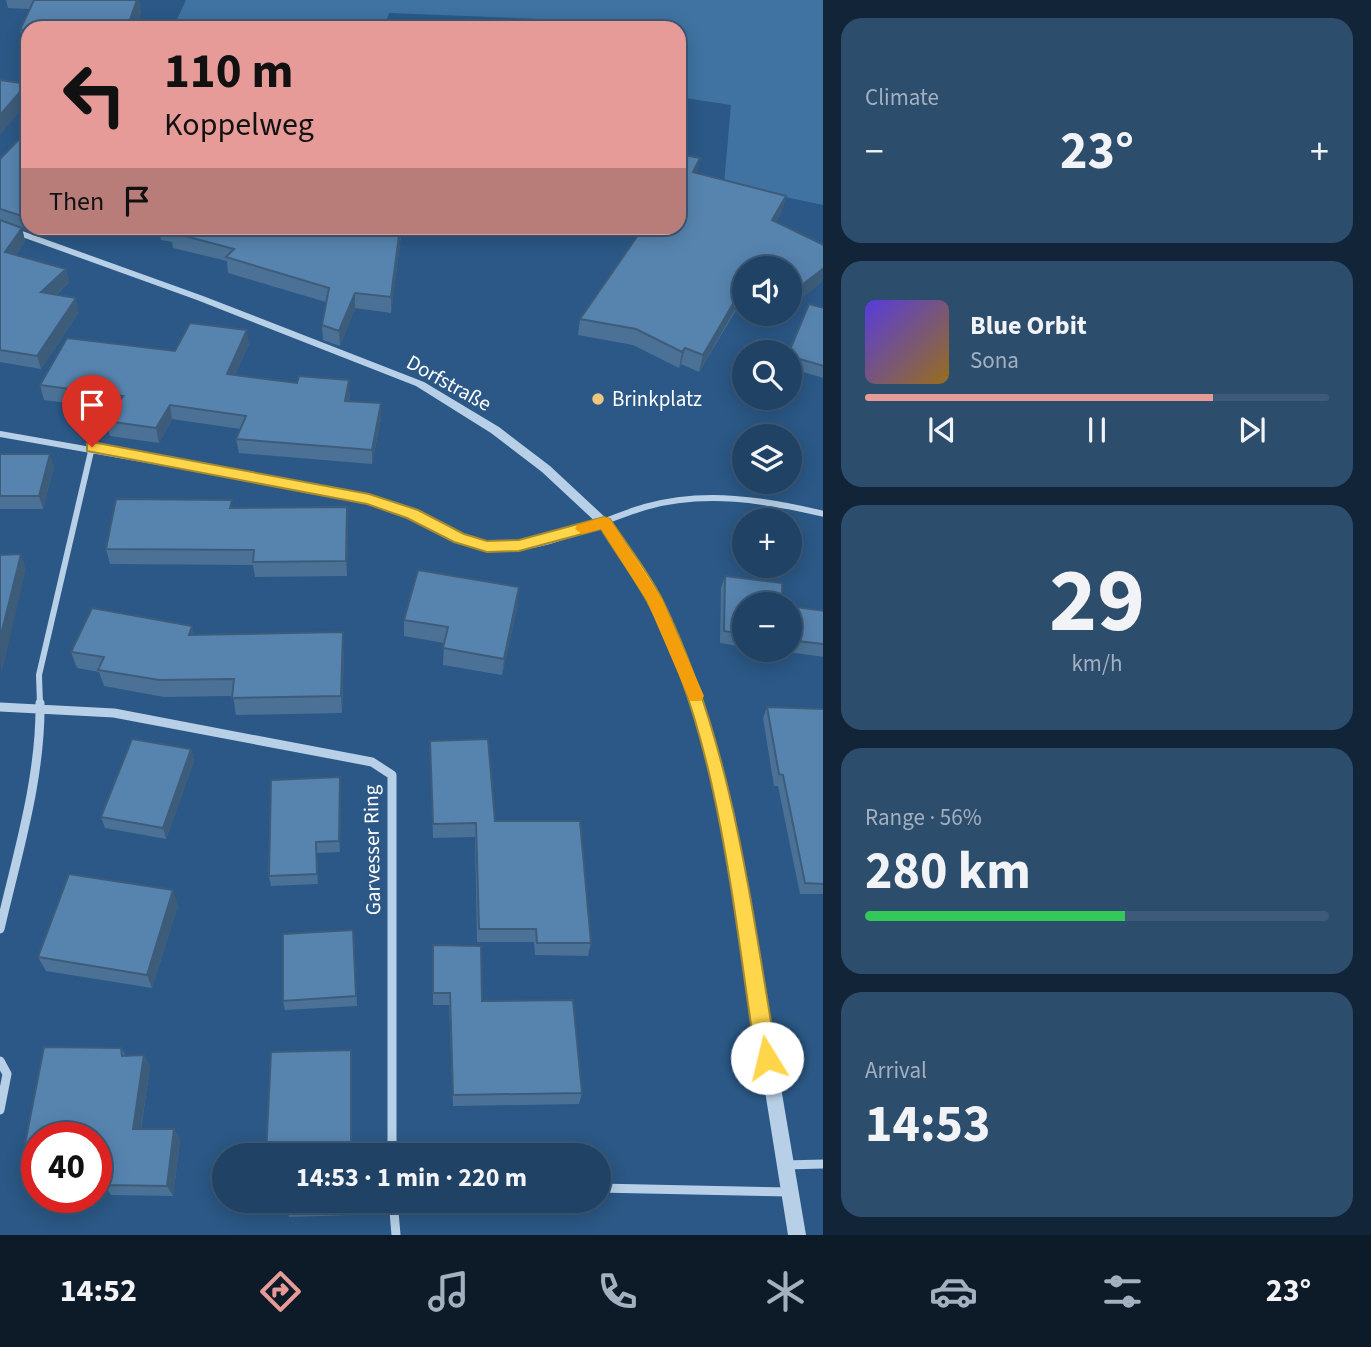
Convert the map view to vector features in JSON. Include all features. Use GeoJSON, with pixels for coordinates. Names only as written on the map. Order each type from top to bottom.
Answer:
{"type":"FeatureCollection","features":[{"type":"Feature","properties":{"kind":"street","name":"Dorfstraße"},"geometry":{"type":"LineString","coordinates":[[0,226],[21,234]]}},
{"type":"Feature","properties":{"kind":"street","name":"Dorfstraße"},"geometry":{"type":"LineString","coordinates":[[25,235],[200,298],[420,384],[495,430],[546,469],[604,523],[654,599],[696,697],[727,816],[797,1235]]}},
{"type":"Feature","properties":{"kind":"street"},"geometry":{"type":"LineString","coordinates":[[0,433],[92,447],[369,499],[413,514],[459,538],[487,547],[519,546],[665,503],[724,497],[762,499],[823,514]]}},
{"type":"Feature","properties":{"kind":"street"},"geometry":{"type":"LineString","coordinates":[[0,929],[40,742],[43,709],[40,675],[92,447]]}},
{"type":"Feature","properties":{"kind":"street","name":"Garvesser Ring"},"geometry":{"type":"LineString","coordinates":[[0,707],[114,713],[372,762],[391,775],[392,1143]]}},
{"type":"Feature","properties":{"kind":"street"},"geometry":{"type":"LineString","coordinates":[[0,1061],[7,1074],[0,1110]]}},
{"type":"Feature","properties":{"kind":"street"},"geometry":{"type":"LineString","coordinates":[[784,1165],[823,1164]]}},
{"type":"Feature","properties":{"kind":"street"},"geometry":{"type":"LineString","coordinates":[[611,1188],[790,1192]]}},
{"type":"Feature","properties":{"kind":"street"},"geometry":{"type":"LineString","coordinates":[[394,1213],[396,1235]]}},
{"type":"Feature","properties":{"kind":"shaded area"},"geometry":{"type":"Polygon","coordinates":[[[186,0],[823,0],[823,205],[724,184],[731,105],[686,98],[686,21],[539,21],[389,13],[386,21],[176,21],[186,0]]]}},
{"type":"Feature","properties":{"kind":"building"},"geometry":{"type":"Polygon","coordinates":[[[34,0],[137,0],[130,21],[24,21],[34,0]]]}},
{"type":"Feature","properties":{"kind":"building"},"geometry":{"type":"Polygon","coordinates":[[[0,80],[21,83],[21,91],[0,115],[0,80]]]}},
{"type":"Feature","properties":{"kind":"building"},"geometry":{"type":"Polygon","coordinates":[[[21,137],[21,216],[0,209],[0,159],[21,137]]]}},
{"type":"Feature","properties":{"kind":"building"},"geometry":{"type":"Polygon","coordinates":[[[686,155],[700,158],[693,172],[786,196],[772,220],[823,245],[823,269],[802,285],[802,256],[732,256],[732,305],[703,355],[685,348],[682,352],[636,329],[580,319],[638,235],[686,235],[686,155]]]}},
{"type":"Feature","properties":{"kind":"building"},"geometry":{"type":"Polygon","coordinates":[[[0,220],[21,228],[5,252],[66,269],[41,292],[76,298],[37,356],[0,350],[0,220]]]}},
{"type":"Feature","properties":{"kind":"building"},"geometry":{"type":"Polygon","coordinates":[[[181,235],[399,235],[391,297],[355,293],[339,331],[322,325],[329,288],[226,257],[234,249],[181,235]]]}},
{"type":"Feature","properties":{"kind":"building"},"geometry":{"type":"Polygon","coordinates":[[[809,304],[823,308],[823,366],[802,360],[802,340],[794,340],[809,304]]]}},
{"type":"Feature","properties":{"kind":"building"},"geometry":{"type":"Polygon","coordinates":[[[190,323],[247,330],[227,374],[297,383],[299,376],[349,380],[345,401],[381,403],[372,450],[236,439],[246,416],[170,405],[156,428],[106,421],[123,396],[40,385],[67,338],[175,351],[190,323]]]}},
{"type":"Feature","properties":{"kind":"building"},"geometry":{"type":"Polygon","coordinates":[[[0,454],[50,454],[39,496],[0,496],[0,454]]]}},
{"type":"Feature","properties":{"kind":"building"},"geometry":{"type":"Polygon","coordinates":[[[116,499],[232,500],[230,508],[347,507],[346,561],[253,562],[254,550],[106,549],[116,499]]]}},
{"type":"Feature","properties":{"kind":"building"},"geometry":{"type":"Polygon","coordinates":[[[21,554],[0,639],[0,555],[21,554]]]}},
{"type":"Feature","properties":{"kind":"building"},"geometry":{"type":"Polygon","coordinates":[[[418,570],[519,587],[504,659],[443,648],[448,627],[404,620],[418,570]]]}},
{"type":"Feature","properties":{"kind":"building"},"geometry":{"type":"Polygon","coordinates":[[[725,576],[782,583],[782,592],[732,592],[732,632],[724,631],[725,576]]]}},
{"type":"Feature","properties":{"kind":"building"},"geometry":{"type":"Polygon","coordinates":[[[92,608],[192,626],[189,635],[343,632],[341,696],[232,698],[234,679],[159,680],[98,670],[104,657],[71,652],[92,608]]]}},
{"type":"Feature","properties":{"kind":"building"},"geometry":{"type":"Polygon","coordinates":[[[802,608],[823,611],[823,644],[802,641],[802,608]]]}},
{"type":"Feature","properties":{"kind":"building"},"geometry":{"type":"Polygon","coordinates":[[[767,707],[823,709],[823,884],[805,883],[783,775],[779,774],[767,707]]]}},
{"type":"Feature","properties":{"kind":"building"},"geometry":{"type":"Polygon","coordinates":[[[132,739],[191,749],[163,828],[101,817],[132,739]]]}},
{"type":"Feature","properties":{"kind":"building"},"geometry":{"type":"Polygon","coordinates":[[[488,739],[495,821],[580,821],[591,943],[537,943],[536,929],[479,929],[476,823],[433,824],[430,741],[488,739]]]}},
{"type":"Feature","properties":{"kind":"building"},"geometry":{"type":"Polygon","coordinates":[[[340,777],[339,841],[316,842],[317,874],[269,876],[271,780],[340,777]]]}},
{"type":"Feature","properties":{"kind":"building"},"geometry":{"type":"Polygon","coordinates":[[[69,874],[173,890],[147,975],[38,957],[69,874]]]}},
{"type":"Feature","properties":{"kind":"building"},"geometry":{"type":"Polygon","coordinates":[[[353,930],[356,996],[283,1001],[283,934],[353,930]]]}},
{"type":"Feature","properties":{"kind":"building"},"geometry":{"type":"Polygon","coordinates":[[[433,945],[481,946],[482,1001],[573,1000],[582,1093],[453,1095],[450,993],[433,993],[433,945]]]}},
{"type":"Feature","properties":{"kind":"building"},"geometry":{"type":"Polygon","coordinates":[[[44,1047],[121,1048],[122,1056],[144,1055],[133,1129],[174,1129],[167,1186],[112,1185],[112,1122],[29,1122],[44,1047]]]}},
{"type":"Feature","properties":{"kind":"building"},"geometry":{"type":"Polygon","coordinates":[[[351,1050],[351,1143],[267,1143],[271,1052],[351,1050]]]}},
{"type":"Feature","properties":{"kind":"slow traffic"},"geometry":{"type":"LineString","coordinates":[[582,529],[604,523],[654,599],[696,696]]}},
{"type":"Feature","properties":{"kind":"place","name":"Brinkplatz"},"geometry":{"type":"Point","coordinates":[598,399]}},
{"type":"Feature","properties":{"kind":"route"},"geometry":{"type":"LineString","coordinates":[[92,447],[369,499],[413,514],[459,538],[487,547],[519,546],[604,523],[654,599],[696,697],[727,816],[767,1058]]}}]}
